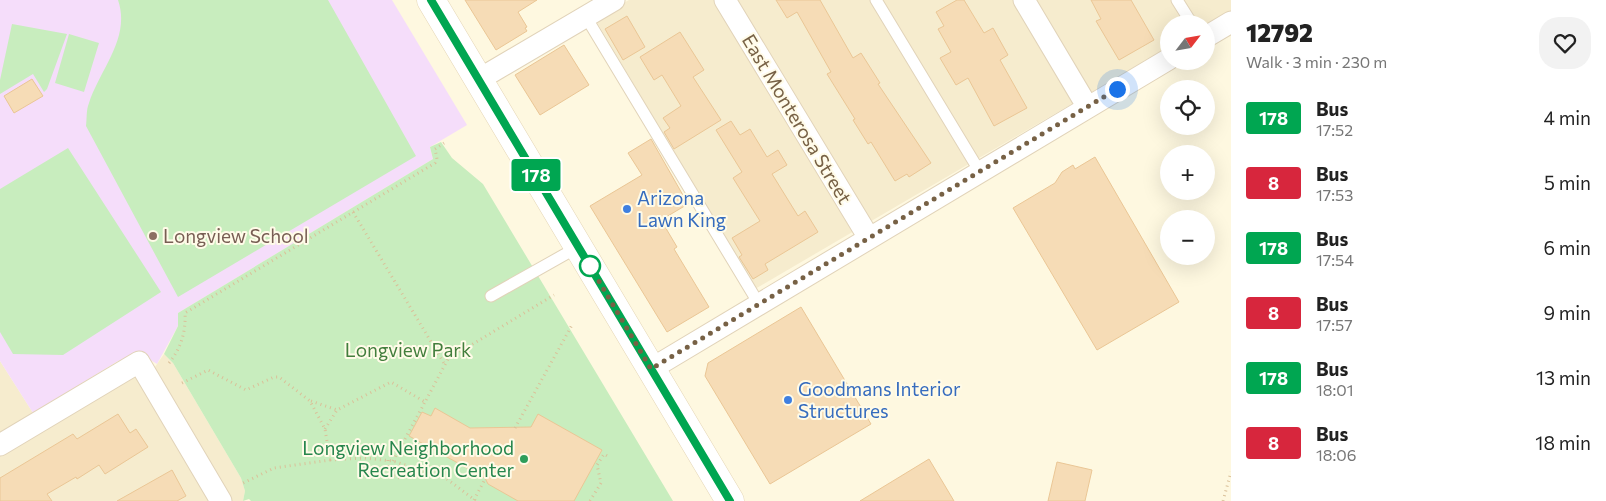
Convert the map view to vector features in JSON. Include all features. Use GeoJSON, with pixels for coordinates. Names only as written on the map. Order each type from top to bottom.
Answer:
{"type":"FeatureCollection","features":[{"type":"Feature","properties":{"kind":"main road"},"geometry":{"type":"LineString","coordinates":[[431,0],[730,501]]}},
{"type":"Feature","properties":{"kind":"street"},"geometry":{"type":"LineString","coordinates":[[478,80],[614,0]]}},
{"type":"Feature","properties":{"kind":"street","name":"East Monterosa Street"},"geometry":{"type":"LineString","coordinates":[[725,0],[869,238]]}},
{"type":"Feature","properties":{"kind":"street"},"geometry":{"type":"LineString","coordinates":[[1024,0],[1087,106]]}},
{"type":"Feature","properties":{"kind":"street"},"geometry":{"type":"LineString","coordinates":[[1215,32],[1231,22]]}},
{"type":"Feature","properties":{"kind":"street"},"geometry":{"type":"LineString","coordinates":[[651,369],[1160,63]]}},
{"type":"Feature","properties":{"kind":"street"},"geometry":{"type":"LineString","coordinates":[[0,445],[139,362],[221,501]]}},
{"type":"Feature","properties":{"kind":"lane"},"geometry":{"type":"LineString","coordinates":[[876,0],[980,172]]}},
{"type":"Feature","properties":{"kind":"lane"},"geometry":{"type":"LineString","coordinates":[[1178,0],[1187,15]]}},
{"type":"Feature","properties":{"kind":"lane"},"geometry":{"type":"LineString","coordinates":[[586,17],[759,304]]}},
{"type":"Feature","properties":{"kind":"lane"},"geometry":{"type":"LineString","coordinates":[[492,296],[578,246]]}},
{"type":"Feature","properties":{"kind":"path"},"geometry":{"type":"LineString","coordinates":[[169,363],[182,342],[185,329],[185,313],[435,162],[437,159],[435,149],[444,143]]}},
{"type":"Feature","properties":{"kind":"path"},"geometry":{"type":"LineString","coordinates":[[353,212],[445,365]]}},
{"type":"Feature","properties":{"kind":"path"},"geometry":{"type":"LineString","coordinates":[[393,460],[448,359],[554,295]]}},
{"type":"Feature","properties":{"kind":"path"},"geometry":{"type":"LineString","coordinates":[[515,428],[572,325]]}},
{"type":"Feature","properties":{"kind":"path"},"geometry":{"type":"LineString","coordinates":[[182,383],[208,370],[246,390],[274,377],[279,377],[310,401],[337,410]]}},
{"type":"Feature","properties":{"kind":"path"},"geometry":{"type":"LineString","coordinates":[[325,429],[337,410],[391,382],[425,402]]}},
{"type":"Feature","properties":{"kind":"path"},"geometry":{"type":"LineString","coordinates":[[310,401],[325,429],[330,460]]}},
{"type":"Feature","properties":{"kind":"path"},"geometry":{"type":"LineString","coordinates":[[590,501],[601,483],[597,465],[604,454],[609,458]]}},
{"type":"Feature","properties":{"kind":"path"},"geometry":{"type":"LineString","coordinates":[[241,484],[274,468],[330,460],[364,458],[393,460],[447,479],[475,500],[485,480]]}},
{"type":"Feature","properties":{"kind":"path"},"geometry":{"type":"LineString","coordinates":[[388,460],[388,474],[400,478],[421,470]]}},
{"type":"Feature","properties":{"kind":"path"},"geometry":{"type":"LineString","coordinates":[[1223,501],[1231,472]]}},
{"type":"Feature","properties":{"kind":"shaded area","name":"Longview School"},"geometry":{"type":"Polygon","coordinates":[[[0,0],[392,0],[467,125],[430,147],[433,159],[178,313],[178,326],[157,364],[147,358],[128,358],[118,361],[33,413],[0,361],[0,0]]]}},
{"type":"Feature","properties":{"kind":"shaded area"},"geometry":{"type":"Polygon","coordinates":[[[629,0],[1231,0],[1231,11],[1215,20],[1215,15],[1160,15],[1160,52],[755,289],[595,19],[629,0]]]}},
{"type":"Feature","properties":{"kind":"shaded area"},"geometry":{"type":"Polygon","coordinates":[[[164,354],[173,363],[241,478],[245,491],[243,501],[0,501],[0,361],[33,413],[139,362],[148,377],[164,354]]]}},
{"type":"Feature","properties":{"kind":"green space"},"geometry":{"type":"Polygon","coordinates":[[[118,0],[328,0],[416,156],[178,297],[86,126],[89,103],[117,40],[121,14],[118,0]]]}},
{"type":"Feature","properties":{"kind":"green space"},"geometry":{"type":"Polygon","coordinates":[[[12,24],[67,34],[47,89],[44,92],[33,74],[0,94],[0,80],[12,24]]]}},
{"type":"Feature","properties":{"kind":"green space"},"geometry":{"type":"Polygon","coordinates":[[[69,34],[99,43],[84,92],[55,83],[69,34]]]}},
{"type":"Feature","properties":{"kind":"green space","name":"Longview Park"},"geometry":{"type":"Polygon","coordinates":[[[441,142],[452,158],[483,184],[673,501],[251,501],[249,499],[243,501],[245,491],[241,478],[173,363],[164,354],[178,326],[178,313],[433,159],[430,147],[441,142]]]}},
{"type":"Feature","properties":{"kind":"green space"},"geometry":{"type":"Polygon","coordinates":[[[68,148],[161,292],[63,355],[13,354],[0,332],[0,189],[68,148]]]}},
{"type":"Feature","properties":{"kind":"building"},"geometry":{"type":"Polygon","coordinates":[[[465,0],[537,0],[518,12],[527,27],[525,28],[527,31],[496,50],[465,0]]]}},
{"type":"Feature","properties":{"kind":"building"},"geometry":{"type":"Polygon","coordinates":[[[776,0],[820,0],[853,58],[861,53],[880,83],[878,84],[931,163],[909,177],[907,174],[895,181],[871,142],[868,144],[853,120],[855,119],[827,74],[831,72],[797,12],[787,18],[776,0]]]}},
{"type":"Feature","properties":{"kind":"building"},"geometry":{"type":"Polygon","coordinates":[[[957,0],[964,0],[984,33],[993,28],[1008,55],[1000,60],[1027,108],[994,126],[968,78],[956,85],[940,58],[951,52],[938,29],[944,26],[936,12],[957,0]]]}},
{"type":"Feature","properties":{"kind":"building"},"geometry":{"type":"Polygon","coordinates":[[[1091,0],[1131,0],[1154,40],[1119,60],[1096,21],[1101,19],[1091,0]]]}},
{"type":"Feature","properties":{"kind":"building"},"geometry":{"type":"Polygon","coordinates":[[[627,16],[645,47],[623,60],[605,29],[627,16]]]}},
{"type":"Feature","properties":{"kind":"building"},"geometry":{"type":"Polygon","coordinates":[[[680,32],[704,70],[693,77],[721,120],[674,149],[664,132],[670,128],[663,118],[681,106],[662,75],[654,80],[640,57],[680,32]]]}},
{"type":"Feature","properties":{"kind":"building"},"geometry":{"type":"Polygon","coordinates":[[[564,45],[589,85],[540,115],[515,75],[564,45]]]}},
{"type":"Feature","properties":{"kind":"building"},"geometry":{"type":"Polygon","coordinates":[[[32,79],[43,96],[14,113],[4,96],[32,79]]]}},
{"type":"Feature","properties":{"kind":"building"},"geometry":{"type":"Polygon","coordinates":[[[731,121],[740,135],[750,129],[767,157],[778,150],[787,165],[772,174],[798,216],[805,211],[818,232],[765,264],[768,270],[753,279],[739,257],[742,255],[732,238],[760,221],[733,178],[742,172],[716,130],[731,121]]]}},
{"type":"Feature","properties":{"kind":"building"},"geometry":{"type":"Polygon","coordinates":[[[651,139],[688,204],[661,220],[677,247],[674,249],[709,307],[667,332],[590,206],[642,175],[628,153],[651,139]]]}},
{"type":"Feature","properties":{"kind":"building"},"geometry":{"type":"Polygon","coordinates":[[[1095,157],[1179,302],[1097,350],[1013,208],[1055,183],[1062,172],[1073,165],[1075,169],[1095,157]]]}},
{"type":"Feature","properties":{"kind":"building","name":"Goodmans Interior Structures"},"geometry":{"type":"Polygon","coordinates":[[[801,307],[871,424],[770,484],[705,376],[708,363],[801,307]]]}},
{"type":"Feature","properties":{"kind":"building","name":"Longview Neighborhood Recreation Center"},"geometry":{"type":"Polygon","coordinates":[[[435,408],[470,428],[531,427],[538,414],[602,450],[574,501],[518,501],[488,484],[485,478],[409,436],[422,412],[431,416],[435,408]]]}},
{"type":"Feature","properties":{"kind":"building"},"geometry":{"type":"Polygon","coordinates":[[[118,414],[130,433],[136,429],[148,447],[105,474],[99,465],[77,479],[76,477],[47,494],[52,501],[0,501],[0,478],[73,434],[77,439],[118,414]]]}},
{"type":"Feature","properties":{"kind":"building"},"geometry":{"type":"Polygon","coordinates":[[[929,459],[954,501],[860,501],[929,459]]]}},
{"type":"Feature","properties":{"kind":"building"},"geometry":{"type":"Polygon","coordinates":[[[1057,462],[1092,470],[1085,501],[1048,501],[1057,462]]]}},
{"type":"Feature","properties":{"kind":"building"},"geometry":{"type":"Polygon","coordinates":[[[172,470],[186,496],[177,501],[117,501],[172,470]]]}},
{"type":"Feature","properties":{"kind":"bus line","name":"178"},"geometry":{"type":"LineString","coordinates":[[431,0],[730,501]]}},
{"type":"Feature","properties":{"kind":"place","name":"Arizona Lawn King"},"geometry":{"type":"Point","coordinates":[627,209]}},
{"type":"Feature","properties":{"kind":"place","name":"Longview School"},"geometry":{"type":"Point","coordinates":[153,236]}},
{"type":"Feature","properties":{"kind":"place","name":"Goodmans Interior Structures"},"geometry":{"type":"Point","coordinates":[788,400]}},
{"type":"Feature","properties":{"kind":"place","name":"Longview Neighborhood Recreation Center"},"geometry":{"type":"Point","coordinates":[524,459]}},
{"type":"Feature","properties":{"kind":"route"},"geometry":{"type":"LineString","coordinates":[[590,266],[651,369],[1117,89]]}}]}
